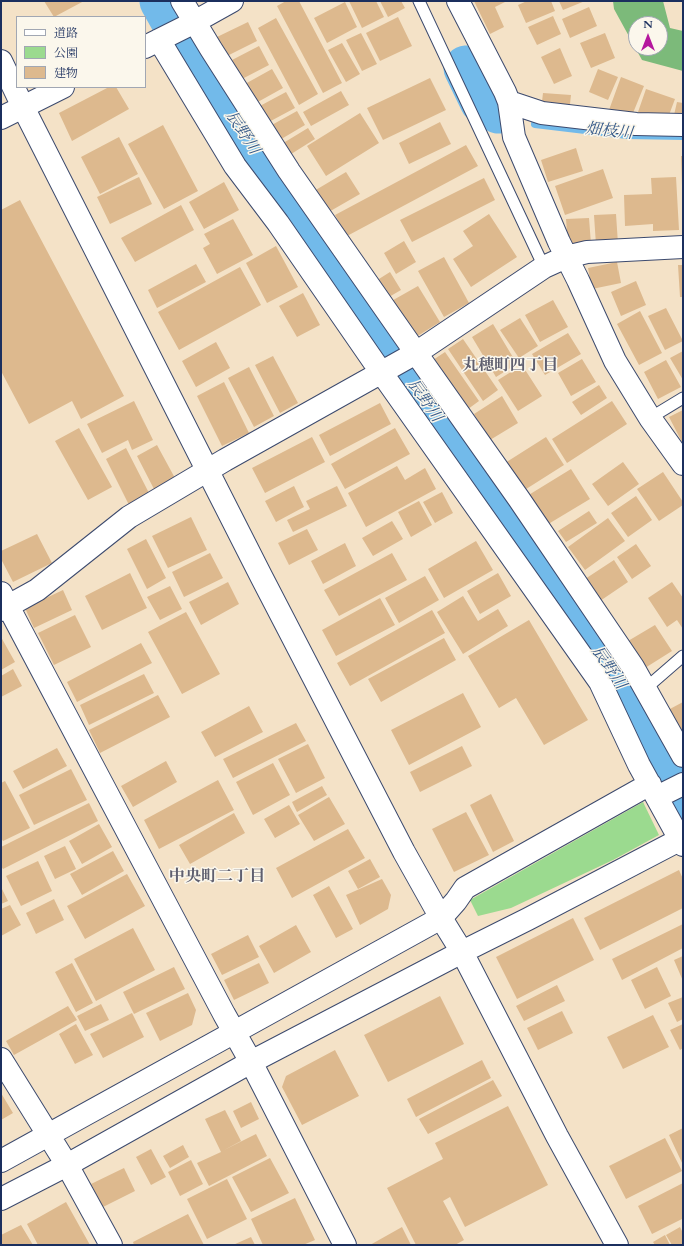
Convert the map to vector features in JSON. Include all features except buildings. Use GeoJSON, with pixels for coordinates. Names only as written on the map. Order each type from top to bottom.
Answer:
{"type":"FeatureCollection","features":[{"type":"Feature","properties":{"kind":"street"},"geometry":{"type":"LineString","coordinates":[[182,1],[192,23],[211,49],[289,171],[519,499],[633,667],[683,756]]}},
{"type":"Feature","properties":{"kind":"street"},"geometry":{"type":"LineString","coordinates":[[1,1199],[66,1166],[251,1062],[462,952],[682,841],[664,790],[639,765],[600,682],[386,370],[235,166],[156,41],[232,1]]}},
{"type":"Feature","properties":{"kind":"street"},"geometry":{"type":"LineString","coordinates":[[458,1],[505,92],[509,102],[514,137],[566,257],[616,361],[650,418],[683,464]]}},
{"type":"Feature","properties":{"kind":"street"},"geometry":{"type":"LineString","coordinates":[[1,61],[207,470],[404,852],[462,952],[557,1136],[617,1245]]}},
{"type":"Feature","properties":{"kind":"street"},"geometry":{"type":"LineString","coordinates":[[1,118],[61,88]]}},
{"type":"Feature","properties":{"kind":"street"},"geometry":{"type":"LineString","coordinates":[[509,102],[542,113],[636,124],[683,125]]}},
{"type":"Feature","properties":{"kind":"street"},"geometry":{"type":"LineString","coordinates":[[345,1245],[251,1062],[3,603],[37,590],[130,516],[207,470],[416,353],[544,267],[566,257],[587,252],[683,247]]}},
{"type":"Feature","properties":{"kind":"street"},"geometry":{"type":"LineString","coordinates":[[1,1161],[441,918],[456,901],[464,888],[664,790]]}},
{"type":"Feature","properties":{"kind":"street"},"geometry":{"type":"LineString","coordinates":[[1,1058],[49,1135],[111,1245]]}},
{"type":"Feature","properties":{"kind":"lane"},"geometry":{"type":"LineString","coordinates":[[419,1],[544,267]]}},
{"type":"Feature","properties":{"kind":"lane"},"geometry":{"type":"LineString","coordinates":[[650,418],[683,398]]}},
{"type":"Feature","properties":{"kind":"lane"},"geometry":{"type":"LineString","coordinates":[[645,689],[683,656]]}},
{"type":"Feature","properties":{"kind":"green space"},"geometry":{"type":"Polygon","coordinates":[[[613,1],[663,1],[667,16],[628,16],[628,34],[614,9],[613,1]]]}},
{"type":"Feature","properties":{"kind":"green space"},"geometry":{"type":"Polygon","coordinates":[[[668,20],[670,28],[683,31],[683,71],[642,60],[640,56],[668,56],[668,20]]]}},
{"type":"Feature","properties":{"kind":"green space"},"geometry":{"type":"Polygon","coordinates":[[[643,802],[659,835],[613,860],[511,908],[478,916],[470,900],[643,802]]]}},
{"type":"Feature","properties":{"kind":"waterway","name":"辰野川"},"geometry":{"type":"LineString","coordinates":[[162,1],[198,65],[240,133],[417,393],[621,686],[683,803]]}},
{"type":"Feature","properties":{"kind":"waterway","name":"畑枝川"},"geometry":{"type":"LineString","coordinates":[[466,68],[482,101],[498,111]]}},
{"type":"Feature","properties":{"kind":"waterway","name":"畑枝川"},"geometry":{"type":"LineString","coordinates":[[535,124],[627,135],[683,136]]}},
{"type":"Feature","properties":{"kind":"district","name":"丸穂町四丁目"},"geometry":{"type":"Point","coordinates":[510,366]}},
{"type":"Feature","properties":{"kind":"district","name":"中央町二丁目"},"geometry":{"type":"Point","coordinates":[217,877]}}]}
